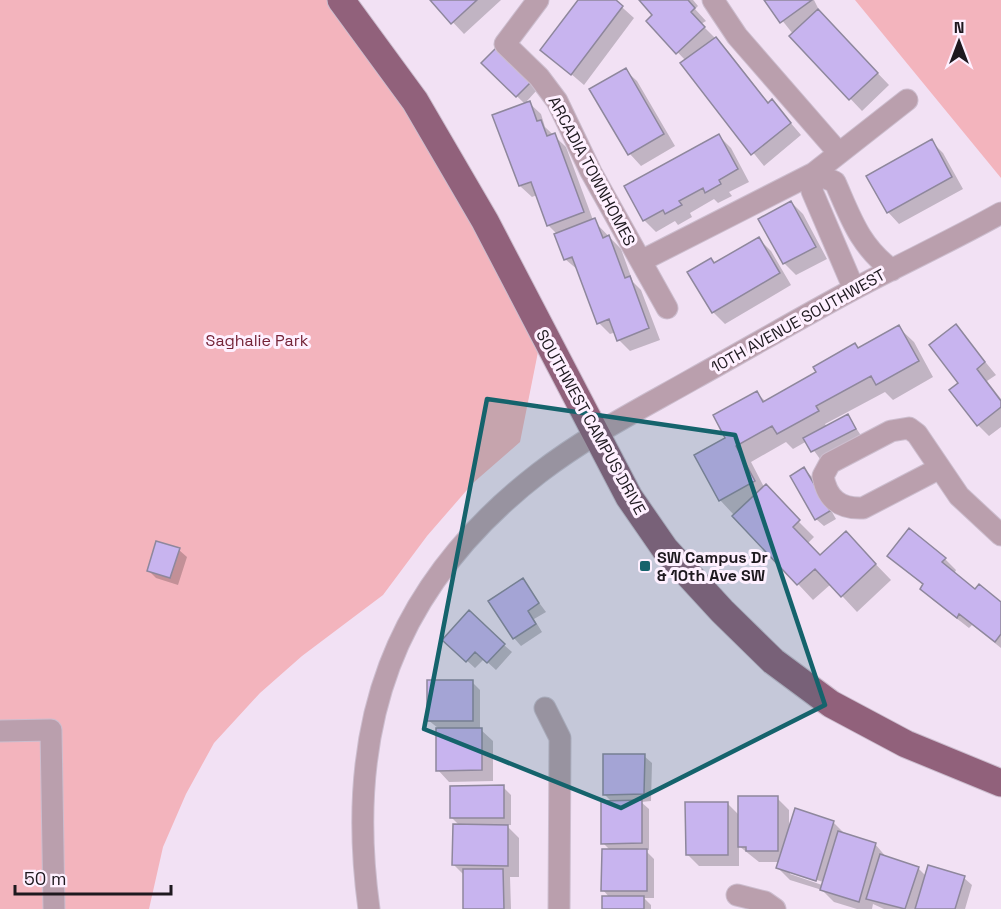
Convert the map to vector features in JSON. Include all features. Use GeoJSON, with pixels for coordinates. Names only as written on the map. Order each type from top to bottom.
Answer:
{"type":"FeatureCollection","features":[{"type":"Feature","properties":{"kind":"main road","name":"SOUTHWEST CAMPUS DRIVE"},"geometry":{"type":"LineString","coordinates":[[341,0],[415,101],[485,221],[629,498],[665,549],[722,611],[773,661],[840,709],[906,744],[1001,783]]}},
{"type":"Feature","properties":{"kind":"street","name":"ARCADIA TOWNHOMES"},"geometry":{"type":"LineString","coordinates":[[538,0],[505,44],[539,77],[557,100],[591,172],[667,308]]}},
{"type":"Feature","properties":{"kind":"street"},"geometry":{"type":"LineString","coordinates":[[713,0],[737,36],[838,152]]}},
{"type":"Feature","properties":{"kind":"street","name":"ARCADIA TOWNHOMES"},"geometry":{"type":"LineString","coordinates":[[641,261],[814,173],[907,100]]}},
{"type":"Feature","properties":{"kind":"street"},"geometry":{"type":"LineString","coordinates":[[854,289],[812,191],[814,173],[835,182],[861,240],[873,256],[892,270]]}},
{"type":"Feature","properties":{"kind":"street","name":"10TH AVENUE SOUTHWEST"},"geometry":{"type":"LineString","coordinates":[[369,909],[362,858],[365,758],[373,717],[387,672],[410,618],[444,564],[489,516],[538,474],[597,433],[854,289],[1001,213]]}},
{"type":"Feature","properties":{"kind":"street"},"geometry":{"type":"LineString","coordinates":[[940,468],[863,507],[850,508],[839,504],[830,496],[823,476],[830,463],[901,428],[909,428],[917,434],[959,496],[1001,535]]}},
{"type":"Feature","properties":{"kind":"street"},"geometry":{"type":"LineString","coordinates":[[545,708],[560,738],[559,909]]}},
{"type":"Feature","properties":{"kind":"street"},"geometry":{"type":"LineString","coordinates":[[0,731],[51,730],[54,909]]}},
{"type":"Feature","properties":{"kind":"street"},"geometry":{"type":"LineString","coordinates":[[737,895],[765,902],[775,909]]}},
{"type":"Feature","properties":{"kind":"highlighted area"},"geometry":{"type":"Polygon","coordinates":[[[487,399],[735,435],[825,705],[621,808],[424,729],[487,399]]]}},
{"type":"Feature","properties":{"kind":"green space","name":"Saghalie Park"},"geometry":{"type":"Polygon","coordinates":[[[0,0],[341,0],[542,332],[520,442],[473,483],[427,536],[383,595],[302,656],[260,693],[214,743],[186,794],[163,847],[149,909],[0,909],[0,0]]]}},
{"type":"Feature","properties":{"kind":"green space"},"geometry":{"type":"Polygon","coordinates":[[[855,0],[1001,0],[1001,178],[855,0]]]}},
{"type":"Feature","properties":{"kind":"building"},"geometry":{"type":"Polygon","coordinates":[[[430,0],[477,0],[451,24],[430,0]]]}},
{"type":"Feature","properties":{"kind":"building"},"geometry":{"type":"Polygon","coordinates":[[[578,0],[616,0],[623,6],[571,75],[540,50],[578,0]]]}},
{"type":"Feature","properties":{"kind":"building"},"geometry":{"type":"Polygon","coordinates":[[[639,0],[688,0],[695,8],[691,12],[705,27],[676,54],[646,21],[652,15],[639,0]]]}},
{"type":"Feature","properties":{"kind":"building"},"geometry":{"type":"Polygon","coordinates":[[[764,0],[812,0],[780,23],[764,0]]]}},
{"type":"Feature","properties":{"kind":"building"},"geometry":{"type":"Polygon","coordinates":[[[818,9],[878,73],[849,100],[789,36],[818,9]]]}},
{"type":"Feature","properties":{"kind":"building"},"geometry":{"type":"Polygon","coordinates":[[[716,37],[768,103],[772,99],[791,123],[751,155],[680,63],[716,37]]]}},
{"type":"Feature","properties":{"kind":"building"},"geometry":{"type":"Polygon","coordinates":[[[496,48],[531,82],[516,97],[481,63],[496,48]]]}},
{"type":"Feature","properties":{"kind":"building"},"geometry":{"type":"Polygon","coordinates":[[[626,68],[664,134],[628,155],[589,89],[626,68]]]}},
{"type":"Feature","properties":{"kind":"building"},"geometry":{"type":"Polygon","coordinates":[[[530,101],[537,121],[541,120],[547,136],[555,133],[584,212],[547,226],[531,182],[519,186],[492,115],[530,101]]]}},
{"type":"Feature","properties":{"kind":"building"},"geometry":{"type":"Polygon","coordinates":[[[719,134],[738,169],[719,180],[721,184],[705,193],[703,188],[679,201],[682,205],[665,214],[663,210],[643,221],[624,186],[719,134]]]}},
{"type":"Feature","properties":{"kind":"building"},"geometry":{"type":"Polygon","coordinates":[[[932,139],[952,177],[887,213],[866,176],[932,139]]]}},
{"type":"Feature","properties":{"kind":"building"},"geometry":{"type":"Polygon","coordinates":[[[791,201],[816,247],[783,264],[758,219],[791,201]]]}},
{"type":"Feature","properties":{"kind":"building"},"geometry":{"type":"Polygon","coordinates":[[[595,218],[603,238],[609,235],[625,278],[630,276],[649,328],[617,341],[609,319],[597,324],[572,257],[564,260],[554,234],[595,218]]]}},
{"type":"Feature","properties":{"kind":"building"},"geometry":{"type":"Polygon","coordinates":[[[759,237],[780,273],[712,313],[687,272],[711,258],[714,263],[759,237]]]}},
{"type":"Feature","properties":{"kind":"building"},"geometry":{"type":"Polygon","coordinates":[[[956,324],[985,362],[977,369],[1001,401],[1001,407],[977,426],[949,390],[958,383],[929,345],[956,324]]]}},
{"type":"Feature","properties":{"kind":"building"},"geometry":{"type":"Polygon","coordinates":[[[899,325],[919,361],[876,385],[871,376],[816,406],[819,411],[777,434],[772,426],[736,446],[755,481],[719,501],[694,455],[725,438],[713,415],[757,391],[763,402],[816,372],[813,367],[855,343],[858,348],[899,325]]]}},
{"type":"Feature","properties":{"kind":"building"},"geometry":{"type":"Polygon","coordinates":[[[848,414],[856,429],[811,452],[803,438],[848,414]]]}},
{"type":"Feature","properties":{"kind":"building"},"geometry":{"type":"Polygon","coordinates":[[[804,467],[830,511],[815,520],[790,476],[804,467]]]}},
{"type":"Feature","properties":{"kind":"building"},"geometry":{"type":"Polygon","coordinates":[[[766,484],[800,520],[793,527],[820,555],[846,531],[876,564],[841,597],[815,569],[797,585],[732,516],[766,484]]]}},
{"type":"Feature","properties":{"kind":"building"},"geometry":{"type":"Polygon","coordinates":[[[909,528],[946,558],[942,562],[975,589],[979,584],[1001,602],[1001,634],[995,642],[959,614],[957,618],[920,589],[923,584],[887,556],[909,528]]]}},
{"type":"Feature","properties":{"kind":"building"},"geometry":{"type":"Polygon","coordinates":[[[156,541],[180,548],[170,578],[147,571],[156,541]]]}},
{"type":"Feature","properties":{"kind":"building"},"geometry":{"type":"Polygon","coordinates":[[[523,578],[539,603],[528,611],[536,624],[513,639],[488,601],[523,578]]]}},
{"type":"Feature","properties":{"kind":"building"},"geometry":{"type":"Polygon","coordinates":[[[469,610],[505,644],[487,663],[475,652],[466,662],[442,640],[469,610]]]}},
{"type":"Feature","properties":{"kind":"building"},"geometry":{"type":"Polygon","coordinates":[[[427,680],[473,680],[473,721],[427,721],[427,680]]]}},
{"type":"Feature","properties":{"kind":"building"},"geometry":{"type":"Polygon","coordinates":[[[436,728],[482,728],[482,770],[436,771],[436,728]]]}},
{"type":"Feature","properties":{"kind":"building"},"geometry":{"type":"Polygon","coordinates":[[[603,754],[645,754],[644,794],[603,795],[603,754]]]}},
{"type":"Feature","properties":{"kind":"building"},"geometry":{"type":"Polygon","coordinates":[[[504,785],[504,818],[450,818],[450,786],[504,785]]]}},
{"type":"Feature","properties":{"kind":"building"},"geometry":{"type":"Polygon","coordinates":[[[738,796],[778,796],[778,851],[746,851],[746,847],[738,847],[738,796]]]}},
{"type":"Feature","properties":{"kind":"building"},"geometry":{"type":"Polygon","coordinates":[[[642,800],[642,843],[601,844],[601,801],[642,800]]]}},
{"type":"Feature","properties":{"kind":"building"},"geometry":{"type":"Polygon","coordinates":[[[685,802],[728,802],[728,855],[686,855],[685,802]]]}},
{"type":"Feature","properties":{"kind":"building"},"geometry":{"type":"Polygon","coordinates":[[[795,808],[834,821],[816,881],[776,868],[795,808]]]}},
{"type":"Feature","properties":{"kind":"building"},"geometry":{"type":"Polygon","coordinates":[[[453,824],[508,825],[508,866],[452,865],[453,824]]]}},
{"type":"Feature","properties":{"kind":"building"},"geometry":{"type":"Polygon","coordinates":[[[838,831],[876,843],[859,902],[820,890],[838,831]]]}},
{"type":"Feature","properties":{"kind":"building"},"geometry":{"type":"Polygon","coordinates":[[[602,849],[647,849],[647,891],[601,891],[602,849]]]}},
{"type":"Feature","properties":{"kind":"building"},"geometry":{"type":"Polygon","coordinates":[[[880,854],[919,867],[905,909],[866,899],[880,854]]]}},
{"type":"Feature","properties":{"kind":"building"},"geometry":{"type":"Polygon","coordinates":[[[928,865],[965,876],[955,909],[915,909],[928,865]]]}},
{"type":"Feature","properties":{"kind":"building"},"geometry":{"type":"Polygon","coordinates":[[[463,869],[503,869],[504,909],[463,909],[463,869]]]}},
{"type":"Feature","properties":{"kind":"building"},"geometry":{"type":"Polygon","coordinates":[[[602,896],[644,896],[644,909],[602,909],[602,896]]]}},
{"type":"Feature","properties":{"kind":"place","name":"SW Campus Dr & 10th Ave SW"},"geometry":{"type":"Point","coordinates":[645,566]}}]}
